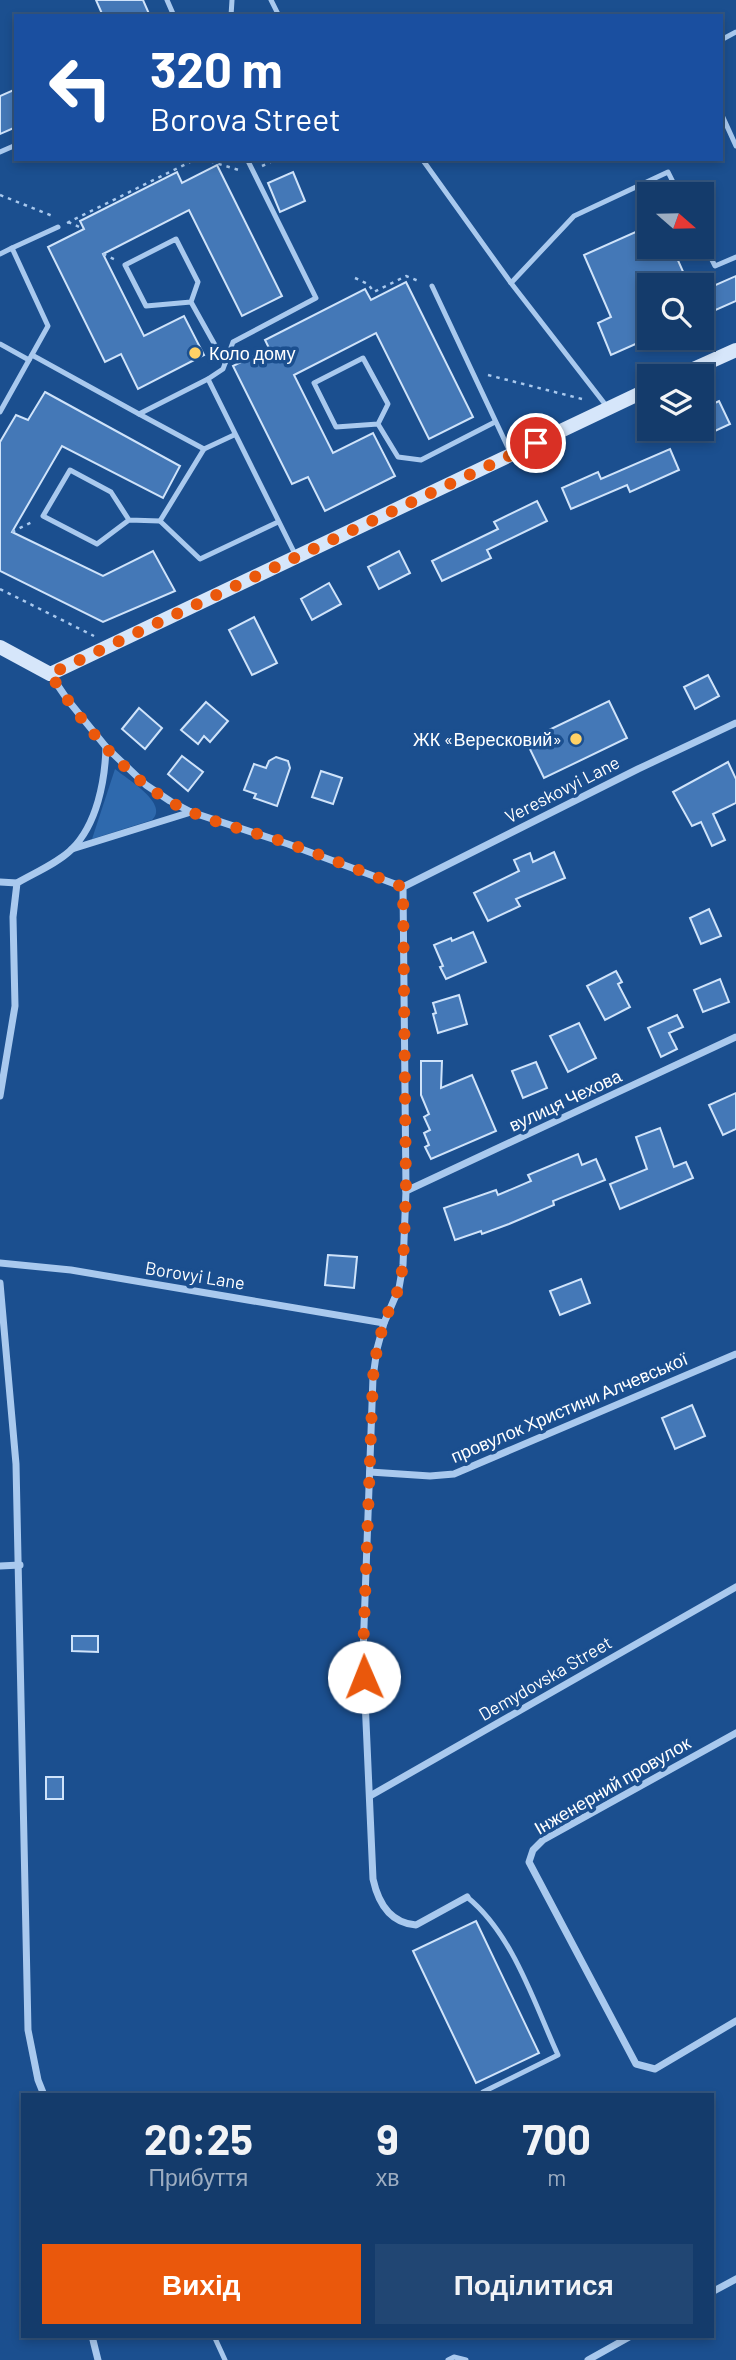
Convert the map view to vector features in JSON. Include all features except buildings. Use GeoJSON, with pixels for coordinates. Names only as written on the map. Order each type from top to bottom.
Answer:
{"type":"FeatureCollection","features":[{"type":"Feature","properties":{"kind":"street"},"geometry":{"type":"LineString","coordinates":[[705,364],[736,350]]}},
{"type":"Feature","properties":{"kind":"street"},"geometry":{"type":"LineString","coordinates":[[50,674],[637,395]]}},
{"type":"Feature","properties":{"kind":"street"},"geometry":{"type":"LineString","coordinates":[[0,646],[50,674],[66,699],[106,747],[146,785],[170,801],[191,812],[288,844],[403,887],[406,1191],[403,1265],[399,1288],[384,1322],[373,1377],[363,1654],[373,1878],[379,1901],[390,1916],[408,1925],[416,1925],[467,1897]]}},
{"type":"Feature","properties":{"kind":"street","name":"Vereskovyi Lane"},"geometry":{"type":"LineString","coordinates":[[403,887],[736,723]]}},
{"type":"Feature","properties":{"kind":"street"},"geometry":{"type":"LineString","coordinates":[[72,849],[84,833],[96,807],[106,771],[106,747]]}},
{"type":"Feature","properties":{"kind":"street"},"geometry":{"type":"LineString","coordinates":[[0,883],[17,883],[72,849],[191,812]]}},
{"type":"Feature","properties":{"kind":"street"},"geometry":{"type":"LineString","coordinates":[[0,1096],[15,1006],[13,917],[17,883]]}},
{"type":"Feature","properties":{"kind":"street","name":"вулиця Чехова"},"geometry":{"type":"LineString","coordinates":[[406,1191],[736,1037]]}},
{"type":"Feature","properties":{"kind":"street","name":"Borovyi Lane"},"geometry":{"type":"LineString","coordinates":[[0,1263],[71,1270],[384,1322]]}},
{"type":"Feature","properties":{"kind":"street"},"geometry":{"type":"LineString","coordinates":[[0,1283],[16,1464],[20,1564],[28,2030],[43,2093]]}},
{"type":"Feature","properties":{"kind":"street","name":"провулок Христини Алчевської"},"geometry":{"type":"LineString","coordinates":[[370,1472],[430,1476],[454,1474],[736,1354]]}},
{"type":"Feature","properties":{"kind":"street"},"geometry":{"type":"LineString","coordinates":[[0,1566],[20,1564]]}},
{"type":"Feature","properties":{"kind":"street","name":"Demydovska Street"},"geometry":{"type":"LineString","coordinates":[[370,1796],[736,1587]]}},
{"type":"Feature","properties":{"kind":"street","name":"Інженерний провулок"},"geometry":{"type":"LineString","coordinates":[[736,1733],[543,1840],[533,1850],[529,1862],[636,2064],[655,2069],[736,2021]]}},
{"type":"Feature","properties":{"kind":"street"},"geometry":{"type":"LineString","coordinates":[[714,2291],[736,2279]]}},
{"type":"Feature","properties":{"kind":"street"},"geometry":{"type":"LineString","coordinates":[[92,2338],[98,2360]]}},
{"type":"Feature","properties":{"kind":"street"},"geometry":{"type":"LineString","coordinates":[[588,2360],[627,2338]]}},
{"type":"Feature","properties":{"kind":"lane"},"geometry":{"type":"LineString","coordinates":[[723,117],[736,146]]}},
{"type":"Feature","properties":{"kind":"lane"},"geometry":{"type":"LineString","coordinates":[[139,414],[223,369],[233,342],[316,298],[248,161]]}},
{"type":"Feature","properties":{"kind":"lane"},"geometry":{"type":"LineString","coordinates":[[423,161],[511,283],[608,408]]}},
{"type":"Feature","properties":{"kind":"lane"},"geometry":{"type":"LineString","coordinates":[[647,182],[668,172],[673,182]]}},
{"type":"Feature","properties":{"kind":"lane"},"geometry":{"type":"LineString","coordinates":[[511,283],[574,216],[637,187]]}},
{"type":"Feature","properties":{"kind":"lane"},"geometry":{"type":"LineString","coordinates":[[0,254],[58,227]]}},
{"type":"Feature","properties":{"kind":"lane"},"geometry":{"type":"LineString","coordinates":[[191,302],[146,306],[125,265],[176,239],[198,282],[191,302],[225,363]]}},
{"type":"Feature","properties":{"kind":"lane"},"geometry":{"type":"LineString","coordinates":[[0,412],[48,326],[12,248]]}},
{"type":"Feature","properties":{"kind":"lane"},"geometry":{"type":"LineString","coordinates":[[712,259],[715,266],[736,257]]}},
{"type":"Feature","properties":{"kind":"lane"},"geometry":{"type":"LineString","coordinates":[[432,286],[512,454]]}},
{"type":"Feature","properties":{"kind":"lane"},"geometry":{"type":"LineString","coordinates":[[0,344],[204,449]]}},
{"type":"Feature","properties":{"kind":"lane"},"geometry":{"type":"LineString","coordinates":[[363,358],[388,404],[378,424],[336,426],[314,383],[363,358]]}},
{"type":"Feature","properties":{"kind":"lane"},"geometry":{"type":"LineString","coordinates":[[208,379],[297,557]]}},
{"type":"Feature","properties":{"kind":"lane"},"geometry":{"type":"LineString","coordinates":[[378,424],[398,457],[421,460],[495,422]]}},
{"type":"Feature","properties":{"kind":"lane"},"geometry":{"type":"LineString","coordinates":[[160,521],[204,449],[234,435]]}},
{"type":"Feature","properties":{"kind":"lane"},"geometry":{"type":"LineString","coordinates":[[129,520],[111,492],[69,470],[43,516],[97,544],[129,520],[160,521],[200,559],[278,522]]}},
{"type":"Feature","properties":{"kind":"lane"},"geometry":{"type":"LineString","coordinates":[[467,1897],[482,1909],[505,1939],[558,2055],[483,2092]]}},
{"type":"Feature","properties":{"kind":"lane"},"geometry":{"type":"LineString","coordinates":[[215,2338],[225,2360]]}},
{"type":"Feature","properties":{"kind":"lane"},"geometry":{"type":"LineString","coordinates":[[448,2360],[454,2357],[466,2360]]}},
{"type":"Feature","properties":{"kind":"path"},"geometry":{"type":"LineString","coordinates":[[58,227],[192,161]]}},
{"type":"Feature","properties":{"kind":"path"},"geometry":{"type":"LineString","coordinates":[[209,161],[255,174],[258,168],[274,161]]}},
{"type":"Feature","properties":{"kind":"path"},"geometry":{"type":"LineString","coordinates":[[0,195],[84,229]]}},
{"type":"Feature","properties":{"kind":"path"},"geometry":{"type":"LineString","coordinates":[[355,278],[368,284],[374,292],[406,276],[432,286]]}},
{"type":"Feature","properties":{"kind":"path"},"geometry":{"type":"LineString","coordinates":[[471,371],[586,400]]}},
{"type":"Feature","properties":{"kind":"path"},"geometry":{"type":"LineString","coordinates":[[12,531],[43,516]]}},
{"type":"Feature","properties":{"kind":"path"},"geometry":{"type":"LineString","coordinates":[[0,589],[95,636]]}},
{"type":"Feature","properties":{"kind":"shaded area"},"geometry":{"type":"Polygon","coordinates":[[[115,769],[145,792],[156,807],[156,814],[152,820],[92,839],[115,769]]]}},
{"type":"Feature","properties":{"kind":"place","name":"Коло дому"},"geometry":{"type":"Point","coordinates":[195,353]}},
{"type":"Feature","properties":{"kind":"place","name":"ЖК «Вересковий»"},"geometry":{"type":"Point","coordinates":[576,739]}},
{"type":"Feature","properties":{"kind":"route"},"geometry":{"type":"LineString","coordinates":[[364,1677],[373,1377],[384,1322],[399,1288],[403,1265],[406,1191],[403,887],[288,844],[191,812],[170,801],[146,785],[106,747],[66,699],[50,674],[536,443]]}}]}
